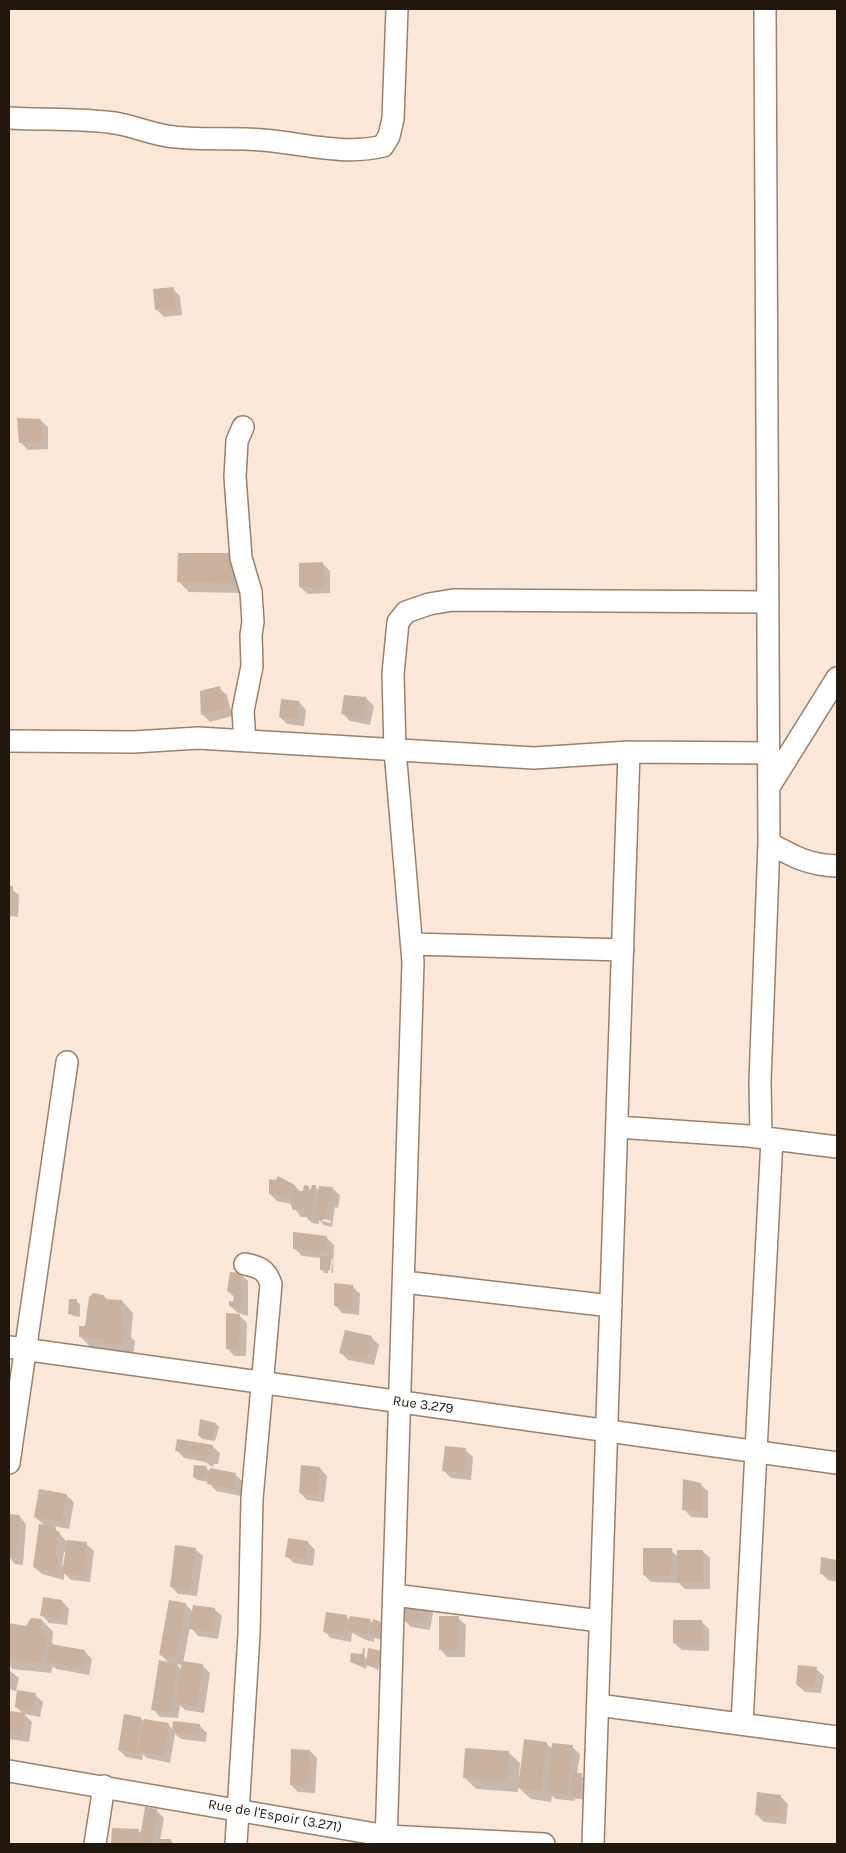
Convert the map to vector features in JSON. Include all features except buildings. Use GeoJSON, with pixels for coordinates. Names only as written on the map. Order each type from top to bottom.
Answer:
{"type":"FeatureCollection","features":[{"type":"Feature","properties":{"kind":"street"},"geometry":{"type":"LineString","coordinates":[[9,118],[97,121],[132,126],[167,136],[260,140],[336,149],[371,150],[383,146],[389,136],[393,119],[397,9]]}},
{"type":"Feature","properties":{"kind":"street"},"geometry":{"type":"LineString","coordinates":[[742,1724],[757,1452],[767,1138],[760,1081],[769,843],[765,9]]}},
{"type":"Feature","properties":{"kind":"street"},"geometry":{"type":"LineString","coordinates":[[243,427],[237,441],[234,477],[241,558],[252,592],[252,666],[243,711],[245,741]]}},
{"type":"Feature","properties":{"kind":"street"},"geometry":{"type":"LineString","coordinates":[[386,1840],[402,1402],[413,944],[395,750],[393,674],[398,622],[406,612],[437,602],[479,599],[768,602]]}},
{"type":"Feature","properties":{"kind":"street"},"geometry":{"type":"LineString","coordinates":[[769,787],[837,678]]}},
{"type":"Feature","properties":{"kind":"street"},"geometry":{"type":"LineString","coordinates":[[9,741],[134,742],[198,738],[534,758],[629,752],[769,752]]}},
{"type":"Feature","properties":{"kind":"street"},"geometry":{"type":"LineString","coordinates":[[593,1844],[629,752]]}},
{"type":"Feature","properties":{"kind":"street"},"geometry":{"type":"LineString","coordinates":[[769,843],[795,858],[817,865],[837,866]]}},
{"type":"Feature","properties":{"kind":"street"},"geometry":{"type":"LineString","coordinates":[[413,944],[483,948],[623,950]]}},
{"type":"Feature","properties":{"kind":"street"},"geometry":{"type":"LineString","coordinates":[[9,1463],[17,1348],[67,1062]]}},
{"type":"Feature","properties":{"kind":"street"},"geometry":{"type":"LineString","coordinates":[[617,1127],[767,1138],[837,1147]]}},
{"type":"Feature","properties":{"kind":"street"},"geometry":{"type":"LineString","coordinates":[[236,1844],[249,1618],[252,1499],[271,1284],[268,1273],[259,1267],[245,1264]]}},
{"type":"Feature","properties":{"kind":"street"},"geometry":{"type":"LineString","coordinates":[[404,1282],[611,1306]]}},
{"type":"Feature","properties":{"kind":"street","name":"Rue 3.279"},"geometry":{"type":"LineString","coordinates":[[17,1348],[837,1463]]}},
{"type":"Feature","properties":{"kind":"street"},"geometry":{"type":"LineString","coordinates":[[394,1595],[600,1621]]}},
{"type":"Feature","properties":{"kind":"street"},"geometry":{"type":"LineString","coordinates":[[598,1705],[837,1737]]}},
{"type":"Feature","properties":{"kind":"street","name":"Rue de l'Espoir (3.271)"},"geometry":{"type":"LineString","coordinates":[[9,1771],[238,1810],[386,1840],[544,1844]]}},
{"type":"Feature","properties":{"kind":"street"},"geometry":{"type":"LineString","coordinates":[[95,1844],[104,1786]]}}]}
